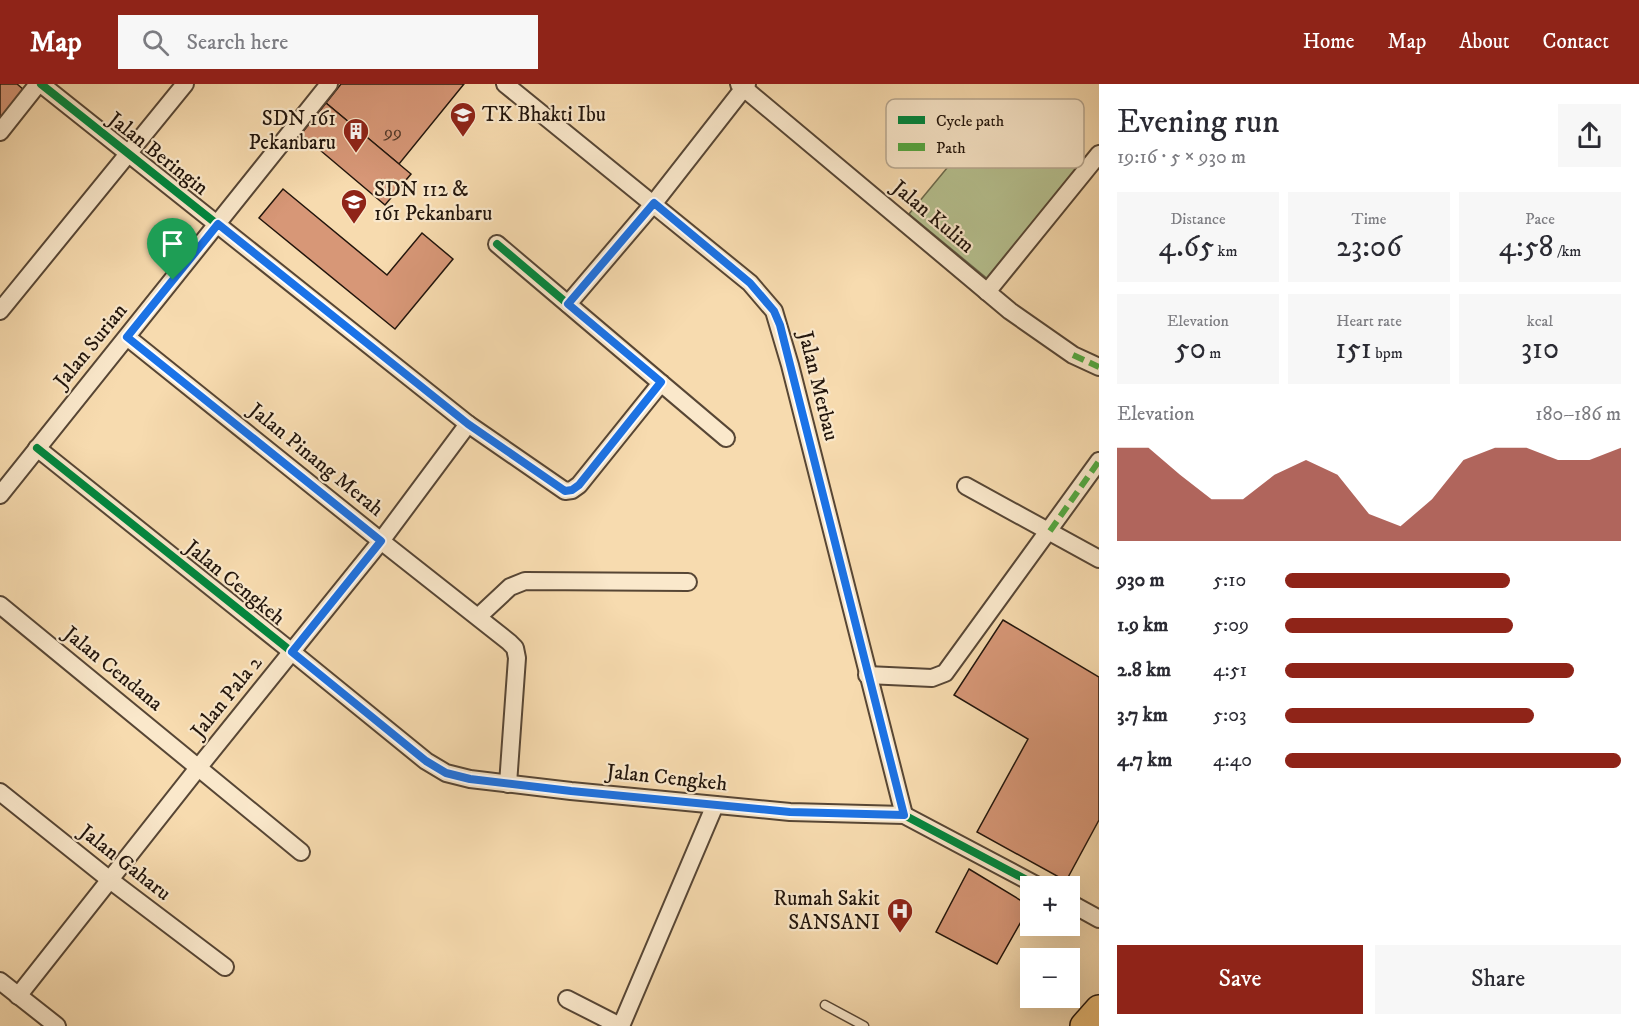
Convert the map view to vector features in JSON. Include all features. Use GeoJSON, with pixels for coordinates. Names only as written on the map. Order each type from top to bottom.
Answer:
{"type":"FeatureCollection","features":[{"type":"Feature","properties":{"kind":"main road"},"geometry":{"type":"LineString","coordinates":[[1084,1026],[1099,1009]]}},
{"type":"Feature","properties":{"kind":"street"},"geometry":{"type":"LineString","coordinates":[[0,132],[40,84]]}},
{"type":"Feature","properties":{"kind":"street","name":"Jalan Beringin"},"geometry":{"type":"LineString","coordinates":[[40,84],[468,424],[565,491],[572,490],[579,485],[661,382]]}},
{"type":"Feature","properties":{"kind":"street"},"geometry":{"type":"LineString","coordinates":[[0,311],[185,84]]}},
{"type":"Feature","properties":{"kind":"street","name":"Jalan Surian"},"geometry":{"type":"LineString","coordinates":[[0,495],[329,84]]}},
{"type":"Feature","properties":{"kind":"street","name":"Jalan Merbau"},"geometry":{"type":"LineString","coordinates":[[506,84],[750,283],[774,311],[790,365],[904,815]]}},
{"type":"Feature","properties":{"kind":"street"},"geometry":{"type":"LineString","coordinates":[[568,304],[654,203],[744,85]]}},
{"type":"Feature","properties":{"kind":"street","name":"Jalan Kulim"},"geometry":{"type":"LineString","coordinates":[[744,85],[1010,311],[1073,355],[1099,367]]}},
{"type":"Feature","properties":{"kind":"street"},"geometry":{"type":"LineString","coordinates":[[987,292],[1099,154]]}},
{"type":"Feature","properties":{"kind":"street"},"geometry":{"type":"LineString","coordinates":[[497,244],[726,438]]}},
{"type":"Feature","properties":{"kind":"street","name":"Jalan Pinang Merah"},"geometry":{"type":"LineString","coordinates":[[127,337],[510,642],[515,648],[517,658],[508,784]]}},
{"type":"Feature","properties":{"kind":"street","name":"Jalan Pala 2"},"geometry":{"type":"LineString","coordinates":[[18,996],[381,541],[468,424]]}},
{"type":"Feature","properties":{"kind":"street","name":"Jalan Cengkeh"},"geometry":{"type":"LineString","coordinates":[[37,448],[426,761],[446,773],[508,784],[790,812],[904,815]]}},
{"type":"Feature","properties":{"kind":"street"},"geometry":{"type":"LineString","coordinates":[[867,675],[932,678],[945,673],[1099,461]]}},
{"type":"Feature","properties":{"kind":"street"},"geometry":{"type":"LineString","coordinates":[[966,486],[1099,559]]}},
{"type":"Feature","properties":{"kind":"street"},"geometry":{"type":"LineString","coordinates":[[478,616],[510,587],[525,581],[688,582]]}},
{"type":"Feature","properties":{"kind":"street","name":"Jalan Cendana"},"geometry":{"type":"LineString","coordinates":[[0,605],[301,852]]}},
{"type":"Feature","properties":{"kind":"street","name":"Jalan Gaharu"},"geometry":{"type":"LineString","coordinates":[[0,792],[110,880],[225,967]]}},
{"type":"Feature","properties":{"kind":"street"},"geometry":{"type":"LineString","coordinates":[[567,999],[620,1026],[715,805]]}},
{"type":"Feature","properties":{"kind":"street"},"geometry":{"type":"LineString","coordinates":[[904,815],[1020,876]]}},
{"type":"Feature","properties":{"kind":"street"},"geometry":{"type":"LineString","coordinates":[[1080,909],[1099,919]]}},
{"type":"Feature","properties":{"kind":"street"},"geometry":{"type":"LineString","coordinates":[[0,981],[57,1026]]}},
{"type":"Feature","properties":{"kind":"lane"},"geometry":{"type":"LineString","coordinates":[[825,1005],[864,1026]]}},
{"type":"Feature","properties":{"kind":"green space"},"geometry":{"type":"Polygon","coordinates":[[[947,168],[1079,168],[989,280],[909,214],[947,168]]]}},
{"type":"Feature","properties":{"kind":"building"},"geometry":{"type":"Polygon","coordinates":[[[0,84],[17,84],[24,90],[0,120],[0,84]]]}},
{"type":"Feature","properties":{"kind":"building"},"geometry":{"type":"Polygon","coordinates":[[[341,84],[464,84],[399,164],[326,103],[341,84]]]}},
{"type":"Feature","properties":{"kind":"building","name":"SDN 161 Pekanbaru"},"geometry":{"type":"Polygon","coordinates":[[[326,103],[411,174],[385,205],[301,134],[326,103]]]}},
{"type":"Feature","properties":{"kind":"building"},"geometry":{"type":"Polygon","coordinates":[[[283,189],[387,275],[422,233],[453,259],[395,329],[259,218],[283,189]]]}},
{"type":"Feature","properties":{"kind":"building"},"geometry":{"type":"Polygon","coordinates":[[[1003,620],[1099,677],[1099,820],[1069,876],[1057,876],[977,832],[1028,739],[954,695],[1003,620]]]}},
{"type":"Feature","properties":{"kind":"building"},"geometry":{"type":"Polygon","coordinates":[[[969,869],[1020,900],[1020,924],[997,964],[936,932],[969,869]]]}},
{"type":"Feature","properties":{"kind":"marked path"},"geometry":{"type":"LineString","coordinates":[[568,304],[654,203]]}},
{"type":"Feature","properties":{"kind":"marked path"},"geometry":{"type":"LineString","coordinates":[[1073,355],[1099,367]]}},
{"type":"Feature","properties":{"kind":"marked path"},"geometry":{"type":"LineString","coordinates":[[1050,531],[1099,461]]}},
{"type":"Feature","properties":{"kind":"cycle path"},"geometry":{"type":"LineString","coordinates":[[41,84],[468,424],[565,491],[572,490],[579,485],[661,383],[497,244]]}},
{"type":"Feature","properties":{"kind":"cycle path"},"geometry":{"type":"LineString","coordinates":[[37,448],[426,761],[446,773],[470,779],[571,791],[790,812],[904,815],[1020,876]]}},
{"type":"Feature","properties":{"kind":"place","name":"TK Bhakti Ibu"},"geometry":{"type":"Point","coordinates":[463,138]}},
{"type":"Feature","properties":{"kind":"place","name":"SDN 161 Pekanbaru"},"geometry":{"type":"Point","coordinates":[356,154]}},
{"type":"Feature","properties":{"kind":"place","name":"SDN 112 & 161 Pekanbaru"},"geometry":{"type":"Point","coordinates":[354,225]}},
{"type":"Feature","properties":{"kind":"place","name":"Rumah Sakit SANSANI"},"geometry":{"type":"Point","coordinates":[900,934]}},
{"type":"Feature","properties":{"kind":"route"},"geometry":{"type":"LineString","coordinates":[[654,203],[750,283],[774,311],[780,325],[904,815],[790,812],[571,791],[470,779],[446,773],[426,761],[292,652],[381,541],[127,337],[173,280],[218,224],[468,424],[565,491],[572,490],[579,485],[661,382],[568,304],[654,203]]}}]}
